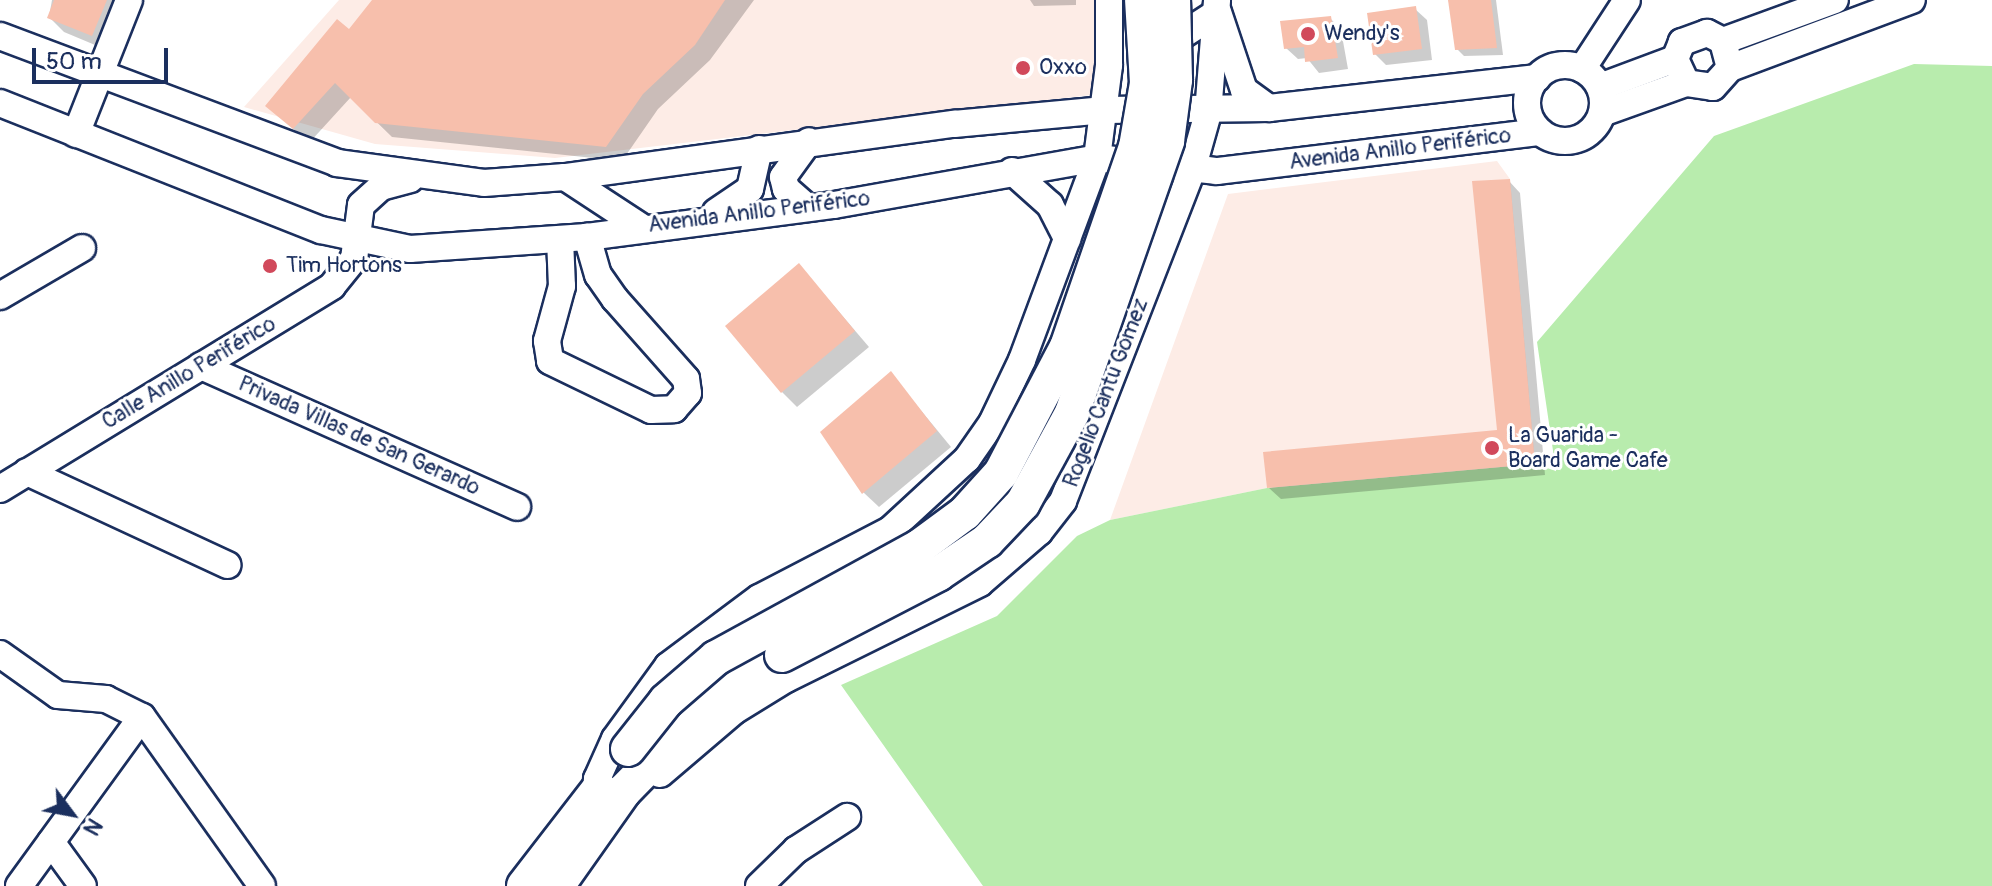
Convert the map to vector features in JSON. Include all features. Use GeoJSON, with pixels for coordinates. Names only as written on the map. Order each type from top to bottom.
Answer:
{"type":"FeatureCollection","features":[{"type":"Feature","properties":{"kind":"main road"},"geometry":{"type":"LineString","coordinates":[[557,886],[608,802],[628,749],[666,701],[716,658],[919,547],[965,513],[1001,473],[1067,347],[1136,147],[1147,83],[1142,0]]}},
{"type":"Feature","properties":{"kind":"main road"},"geometry":{"type":"LineString","coordinates":[[524,886],[608,802],[726,693],[782,655],[938,574],[987,541],[1029,492],[1072,413],[1104,332],[1167,141],[1175,80],[1173,0]]}},
{"type":"Feature","properties":{"kind":"street"},"geometry":{"type":"LineString","coordinates":[[76,134],[129,0]]}},
{"type":"Feature","properties":{"kind":"street"},"geometry":{"type":"LineString","coordinates":[[1537,78],[1527,105],[1540,132],[1557,140],[1576,140],[1592,130],[1595,90],[1627,0]]}},
{"type":"Feature","properties":{"kind":"street"},"geometry":{"type":"LineString","coordinates":[[1595,90],[1675,59],[1689,36],[1707,33],[1723,41],[1835,0]]}},
{"type":"Feature","properties":{"kind":"street"},"geometry":{"type":"LineString","coordinates":[[0,36],[337,163],[414,177],[484,183],[565,177],[809,141],[1104,110],[1208,113],[1269,108],[1537,78],[1553,67],[1595,90],[1686,83],[1713,87],[1730,68],[1884,3],[1912,0]]}},
{"type":"Feature","properties":{"kind":"street"},"geometry":{"type":"LineString","coordinates":[[1109,12],[1132,33],[1169,39],[1218,6],[1244,90],[1269,108]]}},
{"type":"Feature","properties":{"kind":"street","name":"Rogelio Cantu Gomez"},"geometry":{"type":"LineString","coordinates":[[608,802],[643,788],[734,711],[786,679],[980,583],[1039,532],[1063,501],[1079,468],[1192,170],[1208,113],[1218,6]]}},
{"type":"Feature","properties":{"kind":"street"},"geometry":{"type":"LineString","coordinates":[[575,886],[601,846],[608,802],[597,779],[615,739],[668,666],[759,598],[890,530],[967,459],[1022,360],[1097,158],[1104,110],[1109,12]]}},
{"type":"Feature","properties":{"kind":"street"},"geometry":{"type":"LineString","coordinates":[[1723,41],[1730,68]]}},
{"type":"Feature","properties":{"kind":"street"},"geometry":{"type":"LineString","coordinates":[[1675,59],[1686,83]]}},
{"type":"Feature","properties":{"kind":"street","name":"Avenida Anillo Periférico"},"geometry":{"type":"LineString","coordinates":[[0,103],[358,241],[410,249],[587,237],[706,218],[807,207],[1097,158],[1192,170],[1540,132]]}},
{"type":"Feature","properties":{"kind":"street"},"geometry":{"type":"LineString","coordinates":[[807,207],[786,189],[783,177],[786,166],[809,141]]}},
{"type":"Feature","properties":{"kind":"street"},"geometry":{"type":"LineString","coordinates":[[706,218],[750,189],[759,149]]}},
{"type":"Feature","properties":{"kind":"street"},"geometry":{"type":"LineString","coordinates":[[1012,171],[1050,205],[1067,239]]}},
{"type":"Feature","properties":{"kind":"street","name":"Calle Anillo Periférico"},"geometry":{"type":"LineString","coordinates":[[0,489],[332,286],[348,272],[358,241],[361,205],[370,194],[414,177]]}},
{"type":"Feature","properties":{"kind":"street"},"geometry":{"type":"LineString","coordinates":[[565,177],[641,227]]}},
{"type":"Feature","properties":{"kind":"street"},"geometry":{"type":"LineString","coordinates":[[1067,239],[1111,227],[1131,233],[1158,260]]}},
{"type":"Feature","properties":{"kind":"street"},"geometry":{"type":"LineString","coordinates":[[560,239],[562,286],[547,341],[550,361],[651,410],[674,409],[688,393],[686,379],[607,287],[587,237]]}},
{"type":"Feature","properties":{"kind":"street"},"geometry":{"type":"LineString","coordinates":[[0,296],[82,248]]}},
{"type":"Feature","properties":{"kind":"street","name":"Privada Villas de San Gerardo"},"geometry":{"type":"LineString","coordinates":[[201,366],[517,507]]}},
{"type":"Feature","properties":{"kind":"street"},"geometry":{"type":"LineString","coordinates":[[27,472],[227,565]]}},
{"type":"Feature","properties":{"kind":"street"},"geometry":{"type":"LineString","coordinates":[[4,667],[58,695],[106,699],[142,717],[262,886]]}},
{"type":"Feature","properties":{"kind":"street"},"geometry":{"type":"LineString","coordinates":[[19,886],[142,717]]}},
{"type":"Feature","properties":{"kind":"street"},"geometry":{"type":"LineString","coordinates":[[759,886],[796,850],[847,817]]}},
{"type":"Feature","properties":{"kind":"street"},"geometry":{"type":"LineString","coordinates":[[51,842],[83,886]]}},
{"type":"Feature","properties":{"kind":"shaded area"},"geometry":{"type":"Polygon","coordinates":[[[339,0],[1095,0],[1097,42],[1091,95],[555,158],[375,144],[244,107],[339,0]]]}},
{"type":"Feature","properties":{"kind":"shaded area"},"geometry":{"type":"Polygon","coordinates":[[[1497,161],[1510,179],[1535,464],[1267,488],[1110,520],[1228,194],[1497,161]]]}},
{"type":"Feature","properties":{"kind":"green space"},"geometry":{"type":"Polygon","coordinates":[[[1914,64],[1992,66],[1992,886],[983,886],[841,685],[997,616],[1077,536],[1110,520],[1267,488],[1535,464],[1556,471],[1537,342],[1714,136],[1914,64]]]}},
{"type":"Feature","properties":{"kind":"building"},"geometry":{"type":"Polygon","coordinates":[[[54,0],[107,0],[92,36],[47,18],[54,0]]]}},
{"type":"Feature","properties":{"kind":"building"},"geometry":{"type":"Polygon","coordinates":[[[372,0],[725,0],[695,45],[643,94],[606,147],[375,123],[335,83],[293,129],[265,106],[337,19],[349,29],[372,0]]]}},
{"type":"Feature","properties":{"kind":"building"},"geometry":{"type":"Polygon","coordinates":[[[1448,0],[1491,0],[1497,48],[1455,50],[1448,0]]]}},
{"type":"Feature","properties":{"kind":"building"},"geometry":{"type":"Polygon","coordinates":[[[1416,6],[1422,49],[1373,55],[1367,13],[1416,6]]]}},
{"type":"Feature","properties":{"kind":"building","name":"Wendy's"},"geometry":{"type":"Polygon","coordinates":[[[1331,16],[1338,58],[1305,62],[1304,47],[1284,49],[1280,21],[1331,16]]]}},
{"type":"Feature","properties":{"kind":"building"},"geometry":{"type":"Polygon","coordinates":[[[1510,179],[1535,464],[1267,488],[1263,452],[1497,430],[1472,181],[1510,179]]]}},
{"type":"Feature","properties":{"kind":"building"},"geometry":{"type":"Polygon","coordinates":[[[799,263],[855,331],[781,393],[725,326],[799,263]]]}},
{"type":"Feature","properties":{"kind":"building"},"geometry":{"type":"Polygon","coordinates":[[[891,371],[937,431],[862,494],[820,432],[891,371]]]}},
{"type":"Feature","properties":{"kind":"place","name":"Wendy's"},"geometry":{"type":"Point","coordinates":[1308,34]}},
{"type":"Feature","properties":{"kind":"place","name":"Oxxo"},"geometry":{"type":"Point","coordinates":[1023,68]}},
{"type":"Feature","properties":{"kind":"place","name":"Tim Hortons"},"geometry":{"type":"Point","coordinates":[270,266]}},
{"type":"Feature","properties":{"kind":"place","name":"La Guarida - Board Game Cafe"},"geometry":{"type":"Point","coordinates":[1492,448]}}]}
